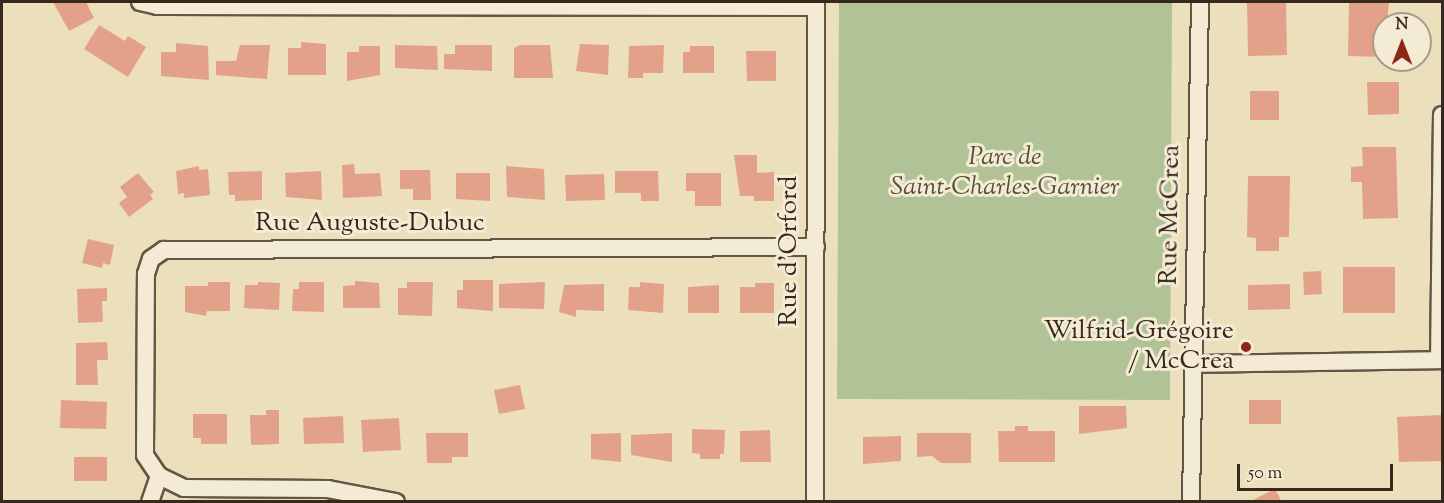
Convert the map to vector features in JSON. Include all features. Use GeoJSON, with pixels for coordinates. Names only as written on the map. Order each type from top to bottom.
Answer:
{"type":"FeatureCollection","features":[{"type":"Feature","properties":{"kind":"street"},"geometry":{"type":"LineString","coordinates":[[140,2],[157,6],[816,4]]}},
{"type":"Feature","properties":{"kind":"street","name":"Rue McCrea"},"geometry":{"type":"LineString","coordinates":[[1191,501],[1200,2]]}},
{"type":"Feature","properties":{"kind":"street","name":"Rue d'Orford"},"geometry":{"type":"LineString","coordinates":[[815,501],[816,4]]}},
{"type":"Feature","properties":{"kind":"street"},"geometry":{"type":"LineString","coordinates":[[1195,364],[1441,360],[1443,115]]}},
{"type":"Feature","properties":{"kind":"street","name":"Rue Auguste-Dubuc"},"geometry":{"type":"LineString","coordinates":[[157,493],[145,455],[146,274],[151,259],[164,250],[816,247]]}},
{"type":"Feature","properties":{"kind":"street"},"geometry":{"type":"LineString","coordinates":[[157,493],[184,488],[328,489],[396,501]]}},
{"type":"Feature","properties":{"kind":"green space","name":"Parc de Saint-Charles-Garnier"},"geometry":{"type":"Polygon","coordinates":[[[839,2],[1172,2],[1170,400],[837,399],[839,2]]]}},
{"type":"Feature","properties":{"kind":"building"},"geometry":{"type":"Polygon","coordinates":[[[53,2],[86,2],[94,18],[69,31],[53,2]]]}},
{"type":"Feature","properties":{"kind":"building"},"geometry":{"type":"Polygon","coordinates":[[[1247,2],[1286,2],[1287,55],[1248,56],[1247,2]]]}},
{"type":"Feature","properties":{"kind":"building"},"geometry":{"type":"Polygon","coordinates":[[[1349,2],[1389,2],[1388,12],[1372,12],[1372,57],[1348,56],[1349,2]]]}},
{"type":"Feature","properties":{"kind":"building"},"geometry":{"type":"Polygon","coordinates":[[[99,25],[125,41],[128,36],[146,47],[128,77],[84,49],[99,25]]]}},
{"type":"Feature","properties":{"kind":"building"},"geometry":{"type":"Polygon","coordinates":[[[301,42],[326,44],[326,75],[288,75],[288,48],[301,48],[301,42]]]}},
{"type":"Feature","properties":{"kind":"building"},"geometry":{"type":"Polygon","coordinates":[[[176,43],[208,46],[209,80],[161,76],[161,52],[176,52],[176,43]]]}},
{"type":"Feature","properties":{"kind":"building"},"geometry":{"type":"Polygon","coordinates":[[[580,44],[609,45],[608,75],[576,71],[580,44]]]}},
{"type":"Feature","properties":{"kind":"building"},"geometry":{"type":"Polygon","coordinates":[[[240,45],[270,45],[267,79],[216,75],[216,61],[236,61],[240,45]]]}},
{"type":"Feature","properties":{"kind":"building"},"geometry":{"type":"Polygon","coordinates":[[[395,45],[437,46],[438,70],[395,68],[395,45]]]}},
{"type":"Feature","properties":{"kind":"building"},"geometry":{"type":"Polygon","coordinates":[[[455,45],[492,45],[492,71],[444,69],[444,54],[455,54],[455,45]]]}},
{"type":"Feature","properties":{"kind":"building"},"geometry":{"type":"Polygon","coordinates":[[[520,45],[550,45],[553,78],[514,78],[514,48],[520,45]]]}},
{"type":"Feature","properties":{"kind":"building"},"geometry":{"type":"Polygon","coordinates":[[[664,45],[663,73],[643,73],[643,78],[628,78],[629,46],[664,45]]]}},
{"type":"Feature","properties":{"kind":"building"},"geometry":{"type":"Polygon","coordinates":[[[359,46],[380,46],[380,75],[347,81],[347,52],[359,52],[359,46]]]}},
{"type":"Feature","properties":{"kind":"building"},"geometry":{"type":"Polygon","coordinates":[[[690,46],[714,46],[714,73],[683,73],[683,52],[690,52],[690,46]]]}},
{"type":"Feature","properties":{"kind":"building"},"geometry":{"type":"Polygon","coordinates":[[[746,51],[776,51],[776,81],[747,81],[746,51]]]}},
{"type":"Feature","properties":{"kind":"building"},"geometry":{"type":"Polygon","coordinates":[[[1367,82],[1399,82],[1399,114],[1368,115],[1367,82]]]}},
{"type":"Feature","properties":{"kind":"building"},"geometry":{"type":"Polygon","coordinates":[[[1250,91],[1279,91],[1279,120],[1250,120],[1250,91]]]}},
{"type":"Feature","properties":{"kind":"building"},"geometry":{"type":"Polygon","coordinates":[[[1362,147],[1396,147],[1398,218],[1363,219],[1362,182],[1351,182],[1351,167],[1363,166],[1362,147]]]}},
{"type":"Feature","properties":{"kind":"building"},"geometry":{"type":"Polygon","coordinates":[[[734,155],[757,155],[757,173],[774,172],[774,201],[754,201],[754,196],[740,196],[734,155]]]}},
{"type":"Feature","properties":{"kind":"building"},"geometry":{"type":"Polygon","coordinates":[[[354,164],[355,174],[380,173],[382,196],[343,198],[342,165],[354,164]]]}},
{"type":"Feature","properties":{"kind":"building"},"geometry":{"type":"Polygon","coordinates":[[[199,166],[199,170],[208,169],[210,195],[184,198],[184,193],[178,194],[176,171],[199,166]]]}},
{"type":"Feature","properties":{"kind":"building"},"geometry":{"type":"Polygon","coordinates":[[[506,166],[544,169],[545,200],[507,197],[506,166]]]}},
{"type":"Feature","properties":{"kind":"building"},"geometry":{"type":"Polygon","coordinates":[[[400,170],[430,170],[431,200],[413,200],[413,189],[400,189],[400,170]]]}},
{"type":"Feature","properties":{"kind":"building"},"geometry":{"type":"Polygon","coordinates":[[[262,171],[262,200],[235,201],[235,195],[229,195],[228,172],[262,171]]]}},
{"type":"Feature","properties":{"kind":"building"},"geometry":{"type":"Polygon","coordinates":[[[321,171],[322,200],[286,197],[285,173],[321,171]]]}},
{"type":"Feature","properties":{"kind":"building"},"geometry":{"type":"Polygon","coordinates":[[[615,171],[658,171],[659,201],[641,201],[641,193],[615,193],[615,171]]]}},
{"type":"Feature","properties":{"kind":"building"},"geometry":{"type":"Polygon","coordinates":[[[138,173],[154,192],[150,195],[153,199],[129,217],[119,203],[127,197],[120,187],[138,173]]]}},
{"type":"Feature","properties":{"kind":"building"},"geometry":{"type":"Polygon","coordinates":[[[456,173],[490,173],[490,201],[456,199],[456,173]]]}},
{"type":"Feature","properties":{"kind":"building"},"geometry":{"type":"Polygon","coordinates":[[[686,173],[721,173],[721,206],[695,206],[695,191],[686,191],[686,173]]]}},
{"type":"Feature","properties":{"kind":"building"},"geometry":{"type":"Polygon","coordinates":[[[604,174],[605,200],[566,201],[565,175],[604,174]]]}},
{"type":"Feature","properties":{"kind":"building"},"geometry":{"type":"Polygon","coordinates":[[[1248,176],[1290,176],[1289,237],[1279,237],[1279,251],[1256,251],[1256,238],[1247,237],[1248,176]]]}},
{"type":"Feature","properties":{"kind":"building"},"geometry":{"type":"Polygon","coordinates":[[[88,239],[114,245],[110,265],[103,263],[102,268],[82,263],[88,239]]]}},
{"type":"Feature","properties":{"kind":"building"},"geometry":{"type":"Polygon","coordinates":[[[1343,267],[1395,267],[1395,313],[1343,313],[1343,267]]]}},
{"type":"Feature","properties":{"kind":"building"},"geometry":{"type":"Polygon","coordinates":[[[1321,271],[1322,294],[1304,295],[1303,272],[1321,271]]]}},
{"type":"Feature","properties":{"kind":"building"},"geometry":{"type":"Polygon","coordinates":[[[463,280],[493,280],[493,311],[457,308],[457,290],[463,290],[463,280]]]}},
{"type":"Feature","properties":{"kind":"building"},"geometry":{"type":"Polygon","coordinates":[[[355,281],[379,283],[380,308],[343,308],[343,286],[355,285],[355,281]]]}},
{"type":"Feature","properties":{"kind":"building"},"geometry":{"type":"Polygon","coordinates":[[[208,282],[230,282],[230,311],[207,311],[206,316],[185,312],[185,286],[208,286],[208,282]]]}},
{"type":"Feature","properties":{"kind":"building"},"geometry":{"type":"Polygon","coordinates":[[[258,282],[280,283],[279,310],[244,308],[245,285],[258,285],[258,282]]]}},
{"type":"Feature","properties":{"kind":"building"},"geometry":{"type":"Polygon","coordinates":[[[299,282],[324,282],[324,312],[292,311],[293,289],[299,289],[299,282]]]}},
{"type":"Feature","properties":{"kind":"building"},"geometry":{"type":"Polygon","coordinates":[[[407,282],[433,282],[432,316],[398,315],[398,288],[407,288],[407,282]]]}},
{"type":"Feature","properties":{"kind":"building"},"geometry":{"type":"Polygon","coordinates":[[[545,282],[544,309],[499,308],[499,284],[545,282]]]}},
{"type":"Feature","properties":{"kind":"building"},"geometry":{"type":"Polygon","coordinates":[[[640,282],[664,284],[663,313],[628,310],[629,287],[640,287],[640,282]]]}},
{"type":"Feature","properties":{"kind":"building"},"geometry":{"type":"Polygon","coordinates":[[[755,283],[774,283],[774,313],[740,313],[740,287],[755,287],[755,283]]]}},
{"type":"Feature","properties":{"kind":"building"},"geometry":{"type":"Polygon","coordinates":[[[604,284],[604,311],[576,310],[576,317],[559,312],[564,285],[604,284]]]}},
{"type":"Feature","properties":{"kind":"building"},"geometry":{"type":"Polygon","coordinates":[[[1290,284],[1290,309],[1248,310],[1248,285],[1290,284]]]}},
{"type":"Feature","properties":{"kind":"building"},"geometry":{"type":"Polygon","coordinates":[[[719,285],[719,313],[688,313],[688,287],[719,285]]]}},
{"type":"Feature","properties":{"kind":"building"},"geometry":{"type":"Polygon","coordinates":[[[107,288],[107,301],[102,301],[103,322],[78,323],[77,289],[107,288]]]}},
{"type":"Feature","properties":{"kind":"building"},"geometry":{"type":"Polygon","coordinates":[[[107,342],[108,360],[97,360],[98,385],[76,385],[76,343],[107,342]]]}},
{"type":"Feature","properties":{"kind":"building"},"geometry":{"type":"Polygon","coordinates":[[[520,385],[525,409],[499,414],[494,390],[520,385]]]}},
{"type":"Feature","properties":{"kind":"building"},"geometry":{"type":"Polygon","coordinates":[[[61,400],[107,402],[106,429],[60,428],[61,400]]]}},
{"type":"Feature","properties":{"kind":"building"},"geometry":{"type":"Polygon","coordinates":[[[1249,400],[1281,400],[1281,424],[1249,424],[1249,400]]]}},
{"type":"Feature","properties":{"kind":"building"},"geometry":{"type":"Polygon","coordinates":[[[1079,406],[1126,406],[1127,428],[1079,434],[1079,406]]]}},
{"type":"Feature","properties":{"kind":"building"},"geometry":{"type":"Polygon","coordinates":[[[266,410],[279,410],[279,444],[251,445],[250,415],[266,415],[266,410]]]}},
{"type":"Feature","properties":{"kind":"building"},"geometry":{"type":"Polygon","coordinates":[[[193,414],[227,414],[227,444],[201,444],[201,438],[193,438],[193,414]]]}},
{"type":"Feature","properties":{"kind":"building"},"geometry":{"type":"Polygon","coordinates":[[[1442,415],[1442,461],[1399,462],[1397,417],[1442,415]]]}},
{"type":"Feature","properties":{"kind":"building"},"geometry":{"type":"Polygon","coordinates":[[[343,416],[344,443],[304,444],[303,418],[343,416]]]}},
{"type":"Feature","properties":{"kind":"building"},"geometry":{"type":"Polygon","coordinates":[[[399,418],[401,450],[363,452],[361,420],[399,418]]]}},
{"type":"Feature","properties":{"kind":"building"},"geometry":{"type":"Polygon","coordinates":[[[1015,426],[1028,426],[1028,431],[1055,431],[1055,462],[999,462],[998,431],[1015,431],[1015,426]]]}},
{"type":"Feature","properties":{"kind":"building"},"geometry":{"type":"Polygon","coordinates":[[[692,429],[725,430],[724,454],[720,454],[720,459],[700,459],[700,454],[692,453],[692,429]]]}},
{"type":"Feature","properties":{"kind":"building"},"geometry":{"type":"Polygon","coordinates":[[[770,430],[771,462],[740,462],[740,431],[770,430]]]}},
{"type":"Feature","properties":{"kind":"building"},"geometry":{"type":"Polygon","coordinates":[[[426,433],[468,433],[468,457],[452,457],[452,463],[427,463],[426,433]]]}},
{"type":"Feature","properties":{"kind":"building"},"geometry":{"type":"Polygon","coordinates":[[[621,433],[621,462],[591,459],[591,434],[621,433]]]}},
{"type":"Feature","properties":{"kind":"building"},"geometry":{"type":"Polygon","coordinates":[[[672,433],[672,462],[631,455],[631,435],[672,433]]]}},
{"type":"Feature","properties":{"kind":"building"},"geometry":{"type":"Polygon","coordinates":[[[917,433],[971,433],[971,463],[941,463],[932,456],[917,457],[917,433]]]}},
{"type":"Feature","properties":{"kind":"building"},"geometry":{"type":"Polygon","coordinates":[[[901,436],[901,461],[863,464],[863,437],[901,436]]]}},
{"type":"Feature","properties":{"kind":"building"},"geometry":{"type":"Polygon","coordinates":[[[74,457],[107,457],[107,481],[74,481],[74,457]]]}},
{"type":"Feature","properties":{"kind":"building"},"geometry":{"type":"Polygon","coordinates":[[[1275,489],[1282,502],[1249,502],[1275,489]]]}},
{"type":"Feature","properties":{"kind":"place","name":"Wilfrid-Grégoire / McCrea"},"geometry":{"type":"Point","coordinates":[1246,347]}}]}
